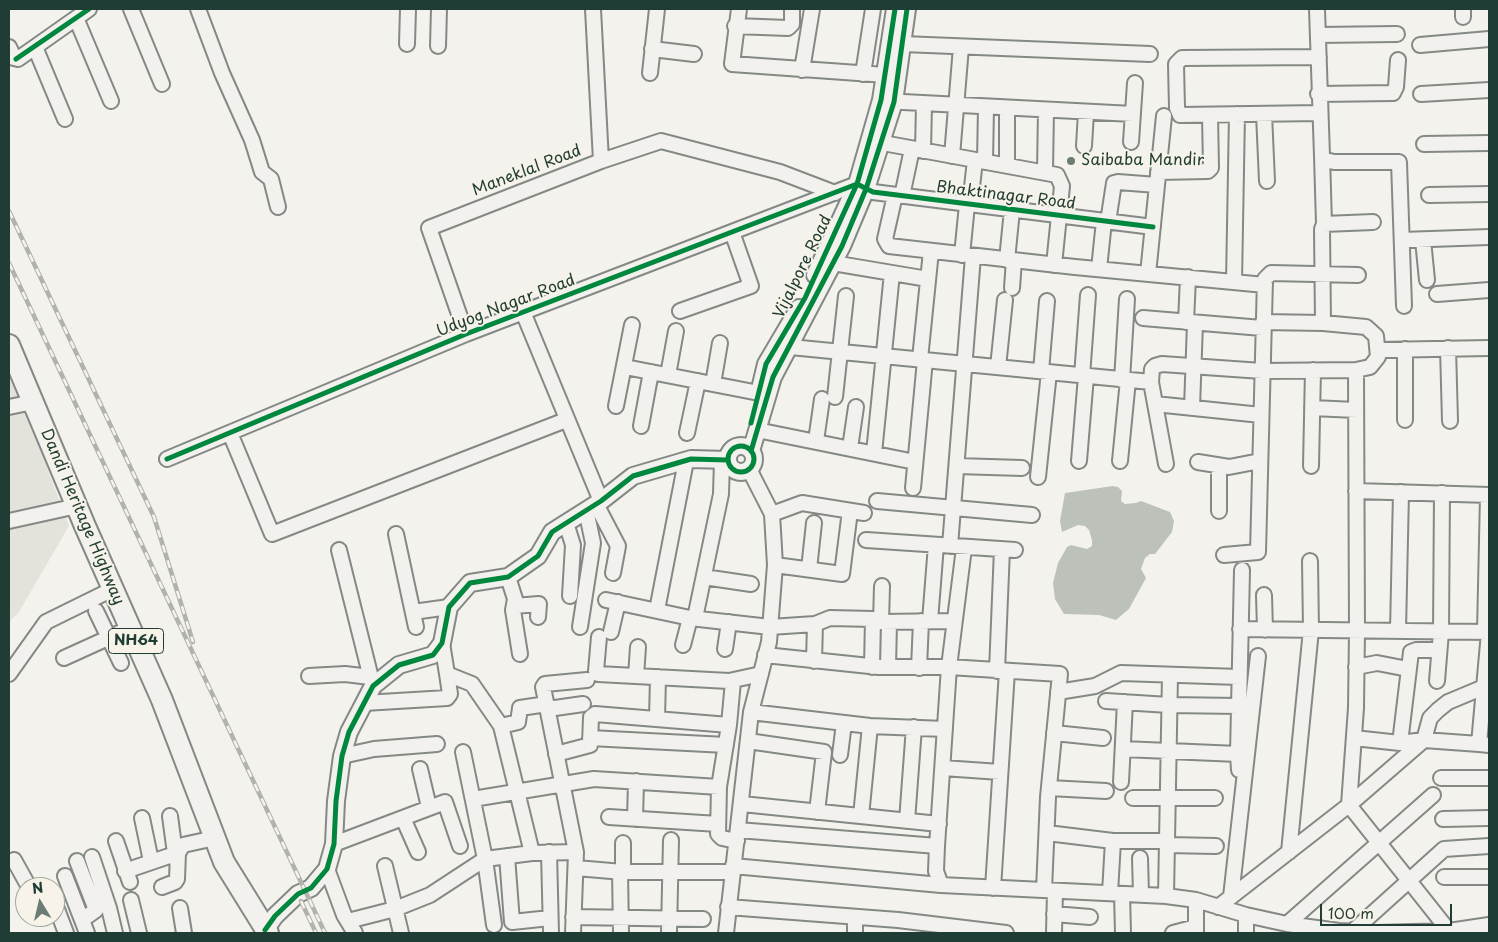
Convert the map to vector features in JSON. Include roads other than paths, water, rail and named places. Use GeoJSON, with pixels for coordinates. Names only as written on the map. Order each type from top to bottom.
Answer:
{"type":"FeatureCollection","features":[{"type":"Feature","properties":{"kind":"highway","name":"Dandi Heritage Highway"},"geometry":{"type":"LineString","coordinates":[[9,344],[162,700],[224,862],[267,932]]}},
{"type":"Feature","properties":{"kind":"main road","name":"Vijalpore Road"},"geometry":{"type":"LineString","coordinates":[[748,449],[757,430],[784,346],[805,298],[883,143],[888,101],[886,76],[895,9]]}},
{"type":"Feature","properties":{"kind":"main road","name":"Vijalpore Road"},"geometry":{"type":"LineString","coordinates":[[749,469],[754,459],[748,449],[766,364],[784,346],[833,263],[862,187],[888,101],[903,44],[907,9]]}},
{"type":"Feature","properties":{"kind":"main road"},"geometry":{"type":"LineString","coordinates":[[725,460],[733,449],[748,449]]}},
{"type":"Feature","properties":{"kind":"main road"},"geometry":{"type":"LineString","coordinates":[[267,932],[275,916],[298,894],[311,888],[327,870],[334,844],[336,801],[342,756],[349,732],[364,703],[371,681],[399,665],[433,655],[442,643],[449,607],[470,583],[508,577],[538,556],[548,536],[633,476],[686,460],[725,460]]}},
{"type":"Feature","properties":{"kind":"main road"},"geometry":{"type":"LineString","coordinates":[[725,460],[737,472],[749,469]]}},
{"type":"Feature","properties":{"kind":"street"},"geometry":{"type":"LineString","coordinates":[[12,53],[35,47],[89,9]]}},
{"type":"Feature","properties":{"kind":"street"},"geometry":{"type":"LineString","coordinates":[[131,9],[162,84]]}},
{"type":"Feature","properties":{"kind":"street"},"geometry":{"type":"LineString","coordinates":[[198,9],[222,74],[252,140],[262,172],[271,179],[278,207]]}},
{"type":"Feature","properties":{"kind":"street"},"geometry":{"type":"LineString","coordinates":[[407,44],[408,9]]}},
{"type":"Feature","properties":{"kind":"street"},"geometry":{"type":"LineString","coordinates":[[438,46],[439,9]]}},
{"type":"Feature","properties":{"kind":"street","name":"Maneklal Road"},"geometry":{"type":"LineString","coordinates":[[466,334],[429,228],[601,161],[593,9]]}},
{"type":"Feature","properties":{"kind":"street"},"geometry":{"type":"LineString","coordinates":[[650,73],[657,9]]}},
{"type":"Feature","properties":{"kind":"street"},"geometry":{"type":"LineString","coordinates":[[738,9],[732,64],[886,76]]}},
{"type":"Feature","properties":{"kind":"street"},"geometry":{"type":"LineString","coordinates":[[735,26],[788,28],[792,24],[792,9]]}},
{"type":"Feature","properties":{"kind":"street"},"geometry":{"type":"LineString","coordinates":[[802,70],[812,9]]}},
{"type":"Feature","properties":{"kind":"street"},"geometry":{"type":"LineString","coordinates":[[863,74],[873,9]]}},
{"type":"Feature","properties":{"kind":"street"},"geometry":{"type":"LineString","coordinates":[[1317,9],[1318,94],[1324,224],[1322,228],[1323,323]]}},
{"type":"Feature","properties":{"kind":"street"},"geometry":{"type":"LineString","coordinates":[[76,18],[111,101]]}},
{"type":"Feature","properties":{"kind":"street"},"geometry":{"type":"LineString","coordinates":[[1318,35],[1397,34]]}},
{"type":"Feature","properties":{"kind":"street"},"geometry":{"type":"LineString","coordinates":[[1420,45],[1489,39]]}},
{"type":"Feature","properties":{"kind":"street"},"geometry":{"type":"LineString","coordinates":[[903,44],[1150,54]]}},
{"type":"Feature","properties":{"kind":"street"},"geometry":{"type":"LineString","coordinates":[[35,47],[65,119]]}},
{"type":"Feature","properties":{"kind":"street"},"geometry":{"type":"LineString","coordinates":[[952,156],[961,47]]}},
{"type":"Feature","properties":{"kind":"street"},"geometry":{"type":"LineString","coordinates":[[652,49],[694,54]]}},
{"type":"Feature","properties":{"kind":"street"},"geometry":{"type":"LineString","coordinates":[[1319,57],[1179,59],[1176,64],[1178,114],[1319,113]]}},
{"type":"Feature","properties":{"kind":"street"},"geometry":{"type":"LineString","coordinates":[[1318,94],[1393,93],[1396,87],[1398,60]]}},
{"type":"Feature","properties":{"kind":"street"},"geometry":{"type":"LineString","coordinates":[[1131,142],[1135,83]]}},
{"type":"Feature","properties":{"kind":"street"},"geometry":{"type":"LineString","coordinates":[[1421,94],[1489,90]]}},
{"type":"Feature","properties":{"kind":"street"},"geometry":{"type":"LineString","coordinates":[[888,101],[1133,114]]}},
{"type":"Feature","properties":{"kind":"street"},"geometry":{"type":"LineString","coordinates":[[924,104],[918,150],[898,195],[886,243],[889,246],[1054,265],[1265,285]]}},
{"type":"Feature","properties":{"kind":"street"},"geometry":{"type":"LineString","coordinates":[[919,668],[926,621],[953,508],[965,364],[968,205],[980,161],[986,107]]}},
{"type":"Feature","properties":{"kind":"street"},"geometry":{"type":"LineString","coordinates":[[1007,108],[1007,165]]}},
{"type":"Feature","properties":{"kind":"street"},"geometry":{"type":"LineString","coordinates":[[1044,171],[1046,110]]}},
{"type":"Feature","properties":{"kind":"street"},"geometry":{"type":"LineString","coordinates":[[1084,146],[1086,112]]}},
{"type":"Feature","properties":{"kind":"street"},"geometry":{"type":"LineString","coordinates":[[1234,282],[1237,114]]}},
{"type":"Feature","properties":{"kind":"street"},"geometry":{"type":"LineString","coordinates":[[1264,114],[1267,181]]}},
{"type":"Feature","properties":{"kind":"street"},"geometry":{"type":"LineString","coordinates":[[1099,269],[1114,184],[1208,171],[1211,168],[1210,115]]}},
{"type":"Feature","properties":{"kind":"street"},"geometry":{"type":"LineString","coordinates":[[1148,274],[1164,116]]}},
{"type":"Feature","properties":{"kind":"street"},"geometry":{"type":"LineString","coordinates":[[601,161],[661,141],[780,172],[835,193]]}},
{"type":"Feature","properties":{"kind":"street"},"geometry":{"type":"LineString","coordinates":[[883,143],[1044,171],[1057,175],[1062,186],[1054,265]]}},
{"type":"Feature","properties":{"kind":"street"},"geometry":{"type":"LineString","coordinates":[[1424,144],[1489,143]]}},
{"type":"Feature","properties":{"kind":"street"},"geometry":{"type":"LineString","coordinates":[[1322,156],[1325,160],[1334,162],[1399,162],[1404,306]]}},
{"type":"Feature","properties":{"kind":"street","name":"Udyog Nagar Road"},"geometry":{"type":"LineString","coordinates":[[167,459],[466,334],[835,193],[862,187]]}},
{"type":"Feature","properties":{"kind":"street","name":"Bhaktinagar Road"},"geometry":{"type":"LineString","coordinates":[[862,187],[898,195],[968,205],[1153,227]]}},
{"type":"Feature","properties":{"kind":"street"},"geometry":{"type":"LineString","coordinates":[[1429,195],[1489,194]]}},
{"type":"Feature","properties":{"kind":"street"},"geometry":{"type":"LineString","coordinates":[[998,367],[1009,294],[1012,210]]}},
{"type":"Feature","properties":{"kind":"street"},"geometry":{"type":"LineString","coordinates":[[1324,224],[1374,222]]}},
{"type":"Feature","properties":{"kind":"street"},"geometry":{"type":"LineString","coordinates":[[680,310],[751,286],[732,232]]}},
{"type":"Feature","properties":{"kind":"street"},"geometry":{"type":"LineString","coordinates":[[1402,240],[1489,237]]}},
{"type":"Feature","properties":{"kind":"street"},"geometry":{"type":"LineString","coordinates":[[1423,240],[1427,280]]}},
{"type":"Feature","properties":{"kind":"street"},"geometry":{"type":"LineString","coordinates":[[913,488],[931,251]]}},
{"type":"Feature","properties":{"kind":"street"},"geometry":{"type":"LineString","coordinates":[[833,263],[928,279]]}},
{"type":"Feature","properties":{"kind":"street"},"geometry":{"type":"LineString","coordinates":[[874,453],[882,356],[892,273]]}},
{"type":"Feature","properties":{"kind":"street"},"geometry":{"type":"LineString","coordinates":[[1224,555],[1258,552],[1263,325],[1267,275],[1271,273],[1358,274]]}},
{"type":"Feature","properties":{"kind":"street"},"geometry":{"type":"LineString","coordinates":[[1188,278],[1194,366],[1192,408]]}},
{"type":"Feature","properties":{"kind":"street"},"geometry":{"type":"LineString","coordinates":[[1437,294],[1489,290]]}},
{"type":"Feature","properties":{"kind":"street"},"geometry":{"type":"LineString","coordinates":[[1079,461],[1088,295]]}},
{"type":"Feature","properties":{"kind":"street"},"geometry":{"type":"LineString","coordinates":[[816,441],[840,352],[846,296]]}},
{"type":"Feature","properties":{"kind":"street"},"geometry":{"type":"LineString","coordinates":[[1120,461],[1127,299]]}},
{"type":"Feature","properties":{"kind":"street"},"geometry":{"type":"LineString","coordinates":[[1038,477],[1045,372],[1047,301]]}},
{"type":"Feature","properties":{"kind":"street"},"geometry":{"type":"LineString","coordinates":[[524,312],[566,420],[594,505],[618,546],[613,572]]}},
{"type":"Feature","properties":{"kind":"street"},"geometry":{"type":"LineString","coordinates":[[1143,318],[1263,325],[1323,323],[1366,327],[1376,336],[1379,350],[1378,357],[1370,367],[1356,370],[1262,371],[1194,366],[1155,366],[1152,369],[1152,382],[1166,464]]}},
{"type":"Feature","properties":{"kind":"street"},"geometry":{"type":"LineString","coordinates":[[616,406],[632,325]]}},
{"type":"Feature","properties":{"kind":"street"},"geometry":{"type":"LineString","coordinates":[[668,375],[676,331]]}},
{"type":"Feature","properties":{"kind":"street"},"geometry":{"type":"LineString","coordinates":[[713,384],[720,343]]}},
{"type":"Feature","properties":{"kind":"street"},"geometry":{"type":"LineString","coordinates":[[784,346],[1152,382]]}},
{"type":"Feature","properties":{"kind":"street"},"geometry":{"type":"LineString","coordinates":[[1448,348],[1450,421]]}},
{"type":"Feature","properties":{"kind":"street"},"geometry":{"type":"LineString","coordinates":[[1379,350],[1489,348]]}},
{"type":"Feature","properties":{"kind":"street"},"geometry":{"type":"LineString","coordinates":[[1404,420],[1405,349]]}},
{"type":"Feature","properties":{"kind":"street"},"geometry":{"type":"LineString","coordinates":[[624,366],[759,393]]}},
{"type":"Feature","properties":{"kind":"street"},"geometry":{"type":"LineString","coordinates":[[1311,466],[1313,370]]}},
{"type":"Feature","properties":{"kind":"street"},"geometry":{"type":"LineString","coordinates":[[1356,370],[1357,631],[1354,738],[1349,805],[1449,931]]}},
{"type":"Feature","properties":{"kind":"street"},"geometry":{"type":"LineString","coordinates":[[641,426],[651,372]]}},
{"type":"Feature","properties":{"kind":"street"},"geometry":{"type":"LineString","coordinates":[[687,433],[698,381]]}},
{"type":"Feature","properties":{"kind":"street"},"geometry":{"type":"LineString","coordinates":[[9,407],[33,402]]}},
{"type":"Feature","properties":{"kind":"street"},"geometry":{"type":"LineString","coordinates":[[1155,404],[1261,415]]}},
{"type":"Feature","properties":{"kind":"street"},"geometry":{"type":"LineString","coordinates":[[850,448],[856,407]]}},
{"type":"Feature","properties":{"kind":"street"},"geometry":{"type":"LineString","coordinates":[[1312,408],[1356,410]]}},
{"type":"Feature","properties":{"kind":"street"},"geometry":{"type":"LineString","coordinates":[[230,433],[272,534],[566,420]]}},
{"type":"Feature","properties":{"kind":"street"},"geometry":{"type":"LineString","coordinates":[[757,430],[915,462]]}},
{"type":"Feature","properties":{"kind":"street"},"geometry":{"type":"LineString","coordinates":[[657,610],[686,460]]}},
{"type":"Feature","properties":{"kind":"street"},"geometry":{"type":"LineString","coordinates":[[683,645],[704,577],[721,494],[725,460]]}},
{"type":"Feature","properties":{"kind":"street"},"geometry":{"type":"LineString","coordinates":[[1198,462],[1219,466],[1245,465],[1260,461]]}},
{"type":"Feature","properties":{"kind":"street"},"geometry":{"type":"LineString","coordinates":[[957,466],[1022,468]]}},
{"type":"Feature","properties":{"kind":"street"},"geometry":{"type":"LineString","coordinates":[[1219,466],[1219,511]]}},
{"type":"Feature","properties":{"kind":"street"},"geometry":{"type":"LineString","coordinates":[[726,933],[751,712],[770,627],[775,565],[772,514],[749,469]]}},
{"type":"Feature","properties":{"kind":"street"},"geometry":{"type":"LineString","coordinates":[[1354,738],[1400,744],[1424,740],[1484,745],[1484,688],[1488,632],[1488,495],[1356,491]]}},
{"type":"Feature","properties":{"kind":"street"},"geometry":{"type":"LineString","coordinates":[[1398,631],[1401,492]]}},
{"type":"Feature","properties":{"kind":"street"},"geometry":{"type":"LineString","coordinates":[[1437,681],[1441,632],[1442,494]]}},
{"type":"Feature","properties":{"kind":"street"},"geometry":{"type":"LineString","coordinates":[[877,501],[1032,515]]}},
{"type":"Feature","properties":{"kind":"street"},"geometry":{"type":"LineString","coordinates":[[772,514],[797,503],[864,513]]}},
{"type":"Feature","properties":{"kind":"street"},"geometry":{"type":"LineString","coordinates":[[580,628],[593,548],[594,505]]}},
{"type":"Feature","properties":{"kind":"street"},"geometry":{"type":"LineString","coordinates":[[9,521],[77,506]]}},
{"type":"Feature","properties":{"kind":"street"},"geometry":{"type":"LineString","coordinates":[[775,565],[842,574],[850,510]]}},
{"type":"Feature","properties":{"kind":"street"},"geometry":{"type":"LineString","coordinates":[[566,523],[573,545],[570,596]]}},
{"type":"Feature","properties":{"kind":"street"},"geometry":{"type":"LineString","coordinates":[[808,569],[814,523]]}},
{"type":"Feature","properties":{"kind":"street"},"geometry":{"type":"LineString","coordinates":[[396,534],[416,627]]}},
{"type":"Feature","properties":{"kind":"street"},"geometry":{"type":"LineString","coordinates":[[866,540],[1009,550],[1002,671],[1000,772],[993,888]]}},
{"type":"Feature","properties":{"kind":"street"},"geometry":{"type":"LineString","coordinates":[[941,885],[936,870],[949,667],[964,548]]}},
{"type":"Feature","properties":{"kind":"street"},"geometry":{"type":"LineString","coordinates":[[308,676],[345,674],[371,681],[339,550]]}},
{"type":"Feature","properties":{"kind":"street"},"geometry":{"type":"LineString","coordinates":[[1289,852],[1311,630],[1310,561]]}},
{"type":"Feature","properties":{"kind":"street"},"geometry":{"type":"LineString","coordinates":[[1242,570],[1238,754],[1243,791]]}},
{"type":"Feature","properties":{"kind":"street"},"geometry":{"type":"LineString","coordinates":[[508,577],[515,599],[514,606],[520,654]]}},
{"type":"Feature","properties":{"kind":"street"},"geometry":{"type":"LineString","coordinates":[[704,577],[751,584]]}},
{"type":"Feature","properties":{"kind":"street"},"geometry":{"type":"LineString","coordinates":[[872,667],[881,621],[882,586]]}},
{"type":"Feature","properties":{"kind":"street"},"geometry":{"type":"LineString","coordinates":[[9,674],[46,622],[113,589]]}},
{"type":"Feature","properties":{"kind":"street"},"geometry":{"type":"LineString","coordinates":[[1264,595],[1265,630]]}},
{"type":"Feature","properties":{"kind":"street"},"geometry":{"type":"LineString","coordinates":[[761,674],[733,681],[597,673],[612,601],[692,618],[770,627],[815,624],[830,618],[881,621],[954,621]]}},
{"type":"Feature","properties":{"kind":"street"},"geometry":{"type":"LineString","coordinates":[[514,606],[539,604],[538,617]]}},
{"type":"Feature","properties":{"kind":"street"},"geometry":{"type":"LineString","coordinates":[[413,612],[449,607]]}},
{"type":"Feature","properties":{"kind":"street"},"geometry":{"type":"LineString","coordinates":[[96,611],[121,663]]}},
{"type":"Feature","properties":{"kind":"street"},"geometry":{"type":"LineString","coordinates":[[881,621],[888,667]]}},
{"type":"Feature","properties":{"kind":"street"},"geometry":{"type":"LineString","coordinates":[[725,649],[729,622]]}},
{"type":"Feature","properties":{"kind":"street"},"geometry":{"type":"LineString","coordinates":[[814,661],[815,624]]}},
{"type":"Feature","properties":{"kind":"street"},"geometry":{"type":"LineString","coordinates":[[64,658],[130,628]]}},
{"type":"Feature","properties":{"kind":"street"},"geometry":{"type":"LineString","coordinates":[[1240,629],[1488,632]]}},
{"type":"Feature","properties":{"kind":"street"},"geometry":{"type":"LineString","coordinates":[[364,703],[447,698],[450,694],[442,643]]}},
{"type":"Feature","properties":{"kind":"street"},"geometry":{"type":"LineString","coordinates":[[636,676],[638,647]]}},
{"type":"Feature","properties":{"kind":"street"},"geometry":{"type":"LineString","coordinates":[[1400,744],[1411,652],[1416,650],[1440,650]]}},
{"type":"Feature","properties":{"kind":"street"},"geometry":{"type":"LineString","coordinates":[[765,655],[872,667],[949,667],[1060,674],[1049,788],[1047,833],[1054,933]]}},
{"type":"Feature","properties":{"kind":"street"},"geometry":{"type":"LineString","coordinates":[[1232,897],[1258,656]]}},
{"type":"Feature","properties":{"kind":"street"},"geometry":{"type":"LineString","coordinates":[[1356,667],[1377,663],[1408,669]]}},
{"type":"Feature","properties":{"kind":"street"},"geometry":{"type":"LineString","coordinates":[[1058,692],[1095,686],[1121,673],[1239,677]]}},
{"type":"Feature","properties":{"kind":"street"},"geometry":{"type":"LineString","coordinates":[[447,674],[472,684],[501,726],[532,853]]}},
{"type":"Feature","properties":{"kind":"street"},"geometry":{"type":"LineString","coordinates":[[1166,896],[1170,675]]}},
{"type":"Feature","properties":{"kind":"street"},"geometry":{"type":"LineString","coordinates":[[657,719],[658,677]]}},
{"type":"Feature","properties":{"kind":"street"},"geometry":{"type":"LineString","coordinates":[[573,933],[576,852],[561,784],[543,685],[587,680]]}},
{"type":"Feature","properties":{"kind":"street"},"geometry":{"type":"LineString","coordinates":[[733,681],[729,725],[719,787],[719,837],[738,835],[937,846]]}},
{"type":"Feature","properties":{"kind":"street"},"geometry":{"type":"LineString","coordinates":[[1218,907],[1349,805],[1424,740],[1430,718],[1438,710],[1448,702],[1484,688]]}},
{"type":"Feature","properties":{"kind":"street"},"geometry":{"type":"LineString","coordinates":[[1106,701],[1169,705],[1239,706]]}},
{"type":"Feature","properties":{"kind":"street"},"geometry":{"type":"LineString","coordinates":[[1122,782],[1125,702]]}},
{"type":"Feature","properties":{"kind":"street"},"geometry":{"type":"LineString","coordinates":[[501,726],[518,722],[520,708],[583,704]]}},
{"type":"Feature","properties":{"kind":"street"},"geometry":{"type":"LineString","coordinates":[[751,712],[870,726],[945,729]]}},
{"type":"Feature","properties":{"kind":"street"},"geometry":{"type":"LineString","coordinates":[[556,754],[588,746],[592,715],[729,725]]}},
{"type":"Feature","properties":{"kind":"street"},"geometry":{"type":"LineString","coordinates":[[680,721],[680,744]]}},
{"type":"Feature","properties":{"kind":"street"},"geometry":{"type":"LineString","coordinates":[[840,755],[844,723]]}},
{"type":"Feature","properties":{"kind":"street"},"geometry":{"type":"LineString","coordinates":[[861,816],[870,726]]}},
{"type":"Feature","properties":{"kind":"street"},"geometry":{"type":"LineString","coordinates":[[907,820],[914,727]]}},
{"type":"Feature","properties":{"kind":"street"},"geometry":{"type":"LineString","coordinates":[[1054,733],[1103,738]]}},
{"type":"Feature","properties":{"kind":"street"},"geometry":{"type":"LineString","coordinates":[[590,738],[726,745]]}},
{"type":"Feature","properties":{"kind":"street"},"geometry":{"type":"LineString","coordinates":[[748,741],[824,752],[818,812]]}},
{"type":"Feature","properties":{"kind":"street"},"geometry":{"type":"LineString","coordinates":[[342,756],[374,749],[437,744]]}},
{"type":"Feature","properties":{"kind":"street"},"geometry":{"type":"LineString","coordinates":[[1123,749],[1238,754]]}},
{"type":"Feature","properties":{"kind":"street"},"geometry":{"type":"LineString","coordinates":[[463,752],[485,859],[494,925]]}},
{"type":"Feature","properties":{"kind":"street"},"geometry":{"type":"LineString","coordinates":[[943,768],[1000,772]]}},
{"type":"Feature","properties":{"kind":"street"},"geometry":{"type":"LineString","coordinates":[[420,769],[429,807]]}},
{"type":"Feature","properties":{"kind":"street"},"geometry":{"type":"LineString","coordinates":[[1441,778],[1489,778]]}},
{"type":"Feature","properties":{"kind":"street"},"geometry":{"type":"LineString","coordinates":[[472,799],[517,790],[594,779],[719,787]]}},
{"type":"Feature","properties":{"kind":"street"},"geometry":{"type":"LineString","coordinates":[[635,819],[636,781]]}},
{"type":"Feature","properties":{"kind":"street"},"geometry":{"type":"LineString","coordinates":[[1049,788],[1106,790]]}},
{"type":"Feature","properties":{"kind":"street"},"geometry":{"type":"LineString","coordinates":[[1291,927],[1379,842],[1433,795]]}},
{"type":"Feature","properties":{"kind":"street"},"geometry":{"type":"LineString","coordinates":[[1133,798],[1215,798]]}},
{"type":"Feature","properties":{"kind":"street"},"geometry":{"type":"LineString","coordinates":[[334,844],[441,802],[447,805],[460,846]]}},
{"type":"Feature","properties":{"kind":"street"},"geometry":{"type":"LineString","coordinates":[[742,804],[939,824]]}},
{"type":"Feature","properties":{"kind":"street"},"geometry":{"type":"LineString","coordinates":[[170,816],[174,846],[178,853]]}},
{"type":"Feature","properties":{"kind":"street"},"geometry":{"type":"LineString","coordinates":[[609,817],[718,824]]}},
{"type":"Feature","properties":{"kind":"street"},"geometry":{"type":"LineString","coordinates":[[142,818],[151,860]]}},
{"type":"Feature","properties":{"kind":"street"},"geometry":{"type":"LineString","coordinates":[[403,818],[418,852]]}},
{"type":"Feature","properties":{"kind":"street"},"geometry":{"type":"LineString","coordinates":[[1443,819],[1489,818]]}},
{"type":"Feature","properties":{"kind":"street"},"geometry":{"type":"LineString","coordinates":[[1047,833],[1114,841],[1216,846]]}},
{"type":"Feature","properties":{"kind":"street"},"geometry":{"type":"LineString","coordinates":[[162,887],[176,881],[178,853],[183,845],[214,838]]}},
{"type":"Feature","properties":{"kind":"street"},"geometry":{"type":"LineString","coordinates":[[669,933],[671,840]]}},
{"type":"Feature","properties":{"kind":"street"},"geometry":{"type":"LineString","coordinates":[[116,841],[127,876],[151,860],[178,853]]}},
{"type":"Feature","properties":{"kind":"street"},"geometry":{"type":"LineString","coordinates":[[1114,841],[1116,893],[1123,933]]}},
{"type":"Feature","properties":{"kind":"street"},"geometry":{"type":"LineString","coordinates":[[621,933],[623,843]]}},
{"type":"Feature","properties":{"kind":"street"},"geometry":{"type":"LineString","coordinates":[[1343,932],[1409,880],[1444,848],[1489,846]]}},
{"type":"Feature","properties":{"kind":"street"},"geometry":{"type":"LineString","coordinates":[[549,852],[550,933]]}},
{"type":"Feature","properties":{"kind":"street"},"geometry":{"type":"LineString","coordinates":[[327,870],[351,927],[430,895],[485,859],[532,853],[576,852]]}},
{"type":"Feature","properties":{"kind":"street"},"geometry":{"type":"LineString","coordinates":[[507,856],[512,922],[550,918]]}},
{"type":"Feature","properties":{"kind":"street"},"geometry":{"type":"LineString","coordinates":[[92,857],[115,933]]}},
{"type":"Feature","properties":{"kind":"street"},"geometry":{"type":"LineString","coordinates":[[1140,858],[1141,894]]}},
{"type":"Feature","properties":{"kind":"street"},"geometry":{"type":"LineString","coordinates":[[14,860],[23,877]]}},
{"type":"Feature","properties":{"kind":"street"},"geometry":{"type":"LineString","coordinates":[[77,861],[96,910],[82,920]]}},
{"type":"Feature","properties":{"kind":"street"},"geometry":{"type":"LineString","coordinates":[[386,866],[400,933]]}},
{"type":"Feature","properties":{"kind":"street"},"geometry":{"type":"LineString","coordinates":[[576,868],[671,872],[733,869],[941,885],[1166,896],[1196,900],[1291,927],[1343,932],[1449,931],[1489,925]]}},
{"type":"Feature","properties":{"kind":"street"},"geometry":{"type":"LineString","coordinates":[[65,876],[87,933]]}},
{"type":"Feature","properties":{"kind":"street"},"geometry":{"type":"LineString","coordinates":[[1444,876],[1489,877]]}},
{"type":"Feature","properties":{"kind":"street"},"geometry":{"type":"LineString","coordinates":[[131,900],[139,933]]}},
{"type":"Feature","properties":{"kind":"street"},"geometry":{"type":"LineString","coordinates":[[1173,933],[1196,930],[1196,900]]}},
{"type":"Feature","properties":{"kind":"street"},"geometry":{"type":"LineString","coordinates":[[728,907],[855,917],[1006,933]]}},
{"type":"Feature","properties":{"kind":"street"},"geometry":{"type":"LineString","coordinates":[[180,908],[184,933]]}},
{"type":"Feature","properties":{"kind":"street"},"geometry":{"type":"LineString","coordinates":[[1054,914],[1090,917]]}},
{"type":"Feature","properties":{"kind":"street"},"geometry":{"type":"LineString","coordinates":[[1246,915],[1246,933]]}},
{"type":"Feature","properties":{"kind":"street"},"geometry":{"type":"LineString","coordinates":[[573,917],[703,919]]}},
{"type":"Feature","properties":{"kind":"street"},"geometry":{"type":"LineString","coordinates":[[855,917],[855,933]]}},
{"type":"Feature","properties":{"kind":"railway"},"geometry":{"type":"LineString","coordinates":[[9,211],[154,517],[193,642]]}},
{"type":"Feature","properties":{"kind":"railway"},"geometry":{"type":"LineString","coordinates":[[9,263],[325,933]]}},
{"type":"Feature","properties":{"kind":"railway"},"geometry":{"type":"LineString","coordinates":[[301,901],[316,933]]}},
{"type":"Feature","properties":{"kind":"place","name":"Saibaba Mandir"},"geometry":{"type":"Point","coordinates":[1071,161]}}]}
